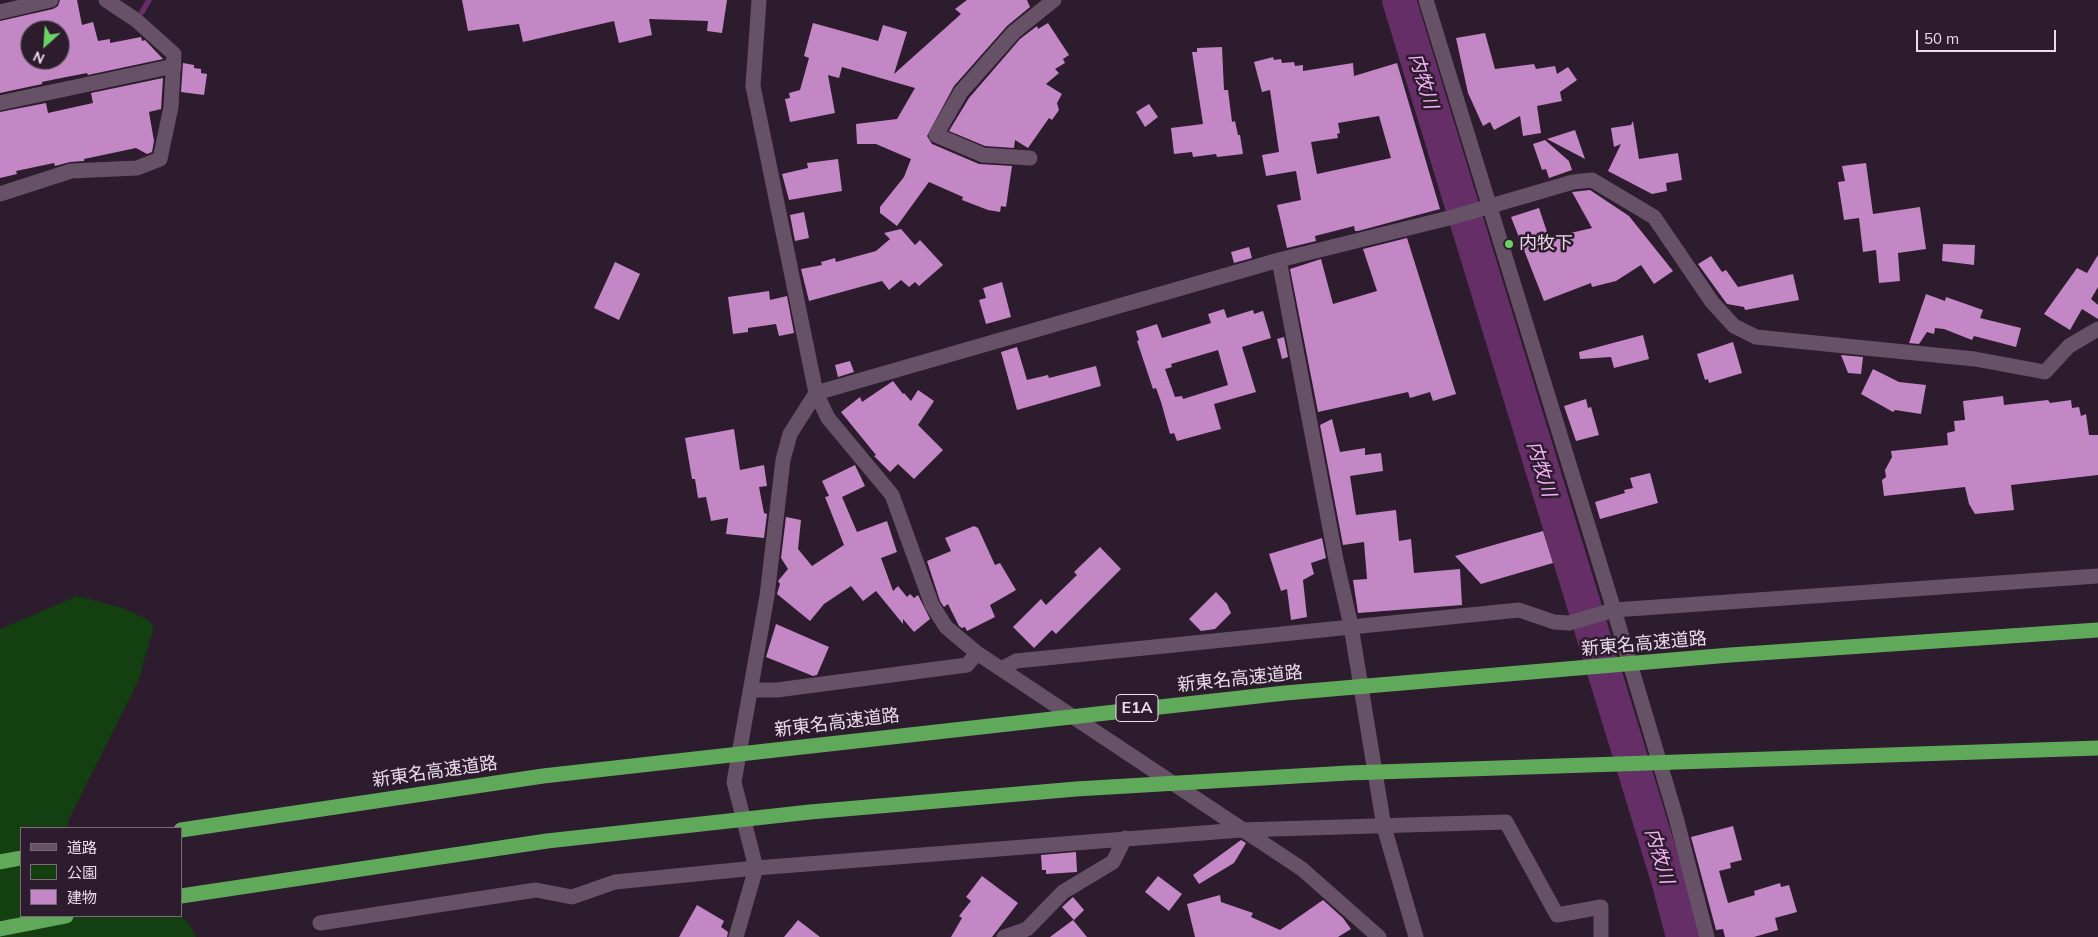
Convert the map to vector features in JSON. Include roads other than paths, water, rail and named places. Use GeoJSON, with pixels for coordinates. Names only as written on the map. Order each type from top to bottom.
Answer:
{"type":"FeatureCollection","features":[{"type":"Feature","properties":{"kind":"highway","name":"新東名高速道路"},"geometry":{"type":"LineString","coordinates":[[182,830],[543,776],[1286,692],[1721,656],[2098,630]]}},
{"type":"Feature","properties":{"kind":"highway"},"geometry":{"type":"LineString","coordinates":[[182,896],[547,841],[810,812],[1076,789],[1348,773],[2098,748]]}},
{"type":"Feature","properties":{"kind":"highway"},"geometry":{"type":"LineString","coordinates":[[0,862],[20,858]]}},
{"type":"Feature","properties":{"kind":"highway"},"geometry":{"type":"LineString","coordinates":[[0,929],[59,917]]}},
{"type":"Feature","properties":{"kind":"street"},"geometry":{"type":"LineString","coordinates":[[0,12],[51,0]]}},
{"type":"Feature","properties":{"kind":"street"},"geometry":{"type":"LineString","coordinates":[[0,194],[71,171],[137,168],[160,159],[171,107],[174,54],[136,20],[106,0]]}},
{"type":"Feature","properties":{"kind":"street"},"geometry":{"type":"LineString","coordinates":[[759,0],[753,86],[816,393],[828,418],[892,495],[932,605],[941,620],[946,627],[977,653],[1302,869],[1379,937]]}},
{"type":"Feature","properties":{"kind":"street"},"geometry":{"type":"LineString","coordinates":[[1030,158],[983,155],[936,135],[960,92],[1014,32],[1054,0]]}},
{"type":"Feature","properties":{"kind":"street"},"geometry":{"type":"LineString","coordinates":[[1426,0],[1484,208],[1609,611],[1675,814],[1707,937]]}},
{"type":"Feature","properties":{"kind":"street"},"geometry":{"type":"LineString","coordinates":[[0,103],[174,66]]}},
{"type":"Feature","properties":{"kind":"street"},"geometry":{"type":"LineString","coordinates":[[736,937],[756,868],[734,782],[767,596],[783,460],[790,434],[816,393],[1279,260],[1453,217],[1573,182],[1592,180],[1654,217],[1712,302],[1734,326],[1756,337],[1975,359],[2045,372],[2069,346],[2098,329]]}},
{"type":"Feature","properties":{"kind":"street"},"geometry":{"type":"LineString","coordinates":[[1279,260],[1336,560],[1351,626],[1384,827],[1416,937]]}},
{"type":"Feature","properties":{"kind":"street"},"geometry":{"type":"LineString","coordinates":[[1001,668],[1016,661],[1519,610],[1554,622],[1569,623],[1609,611],[2098,576]]}},
{"type":"Feature","properties":{"kind":"street"},"geometry":{"type":"LineString","coordinates":[[750,690],[777,690],[967,665],[977,653]]}},
{"type":"Feature","properties":{"kind":"street"},"geometry":{"type":"LineString","coordinates":[[320,923],[536,890],[572,897],[615,882],[756,868],[1241,830],[1506,822],[1557,915],[1601,907],[1601,937]]}},
{"type":"Feature","properties":{"kind":"street"},"geometry":{"type":"LineString","coordinates":[[1004,937],[1027,929],[1063,892],[1113,862],[1125,838]]}},
{"type":"Feature","properties":{"kind":"waterway"},"geometry":{"type":"LineString","coordinates":[[142,12],[149,0]]}},
{"type":"Feature","properties":{"kind":"waterway","name":"内牧川"},"geometry":{"type":"LineString","coordinates":[[1399,0],[1668,880],[1683,937]]}},
{"type":"Feature","properties":{"kind":"place","name":"内牧下"},"geometry":{"type":"Point","coordinates":[1509,244]}}]}
